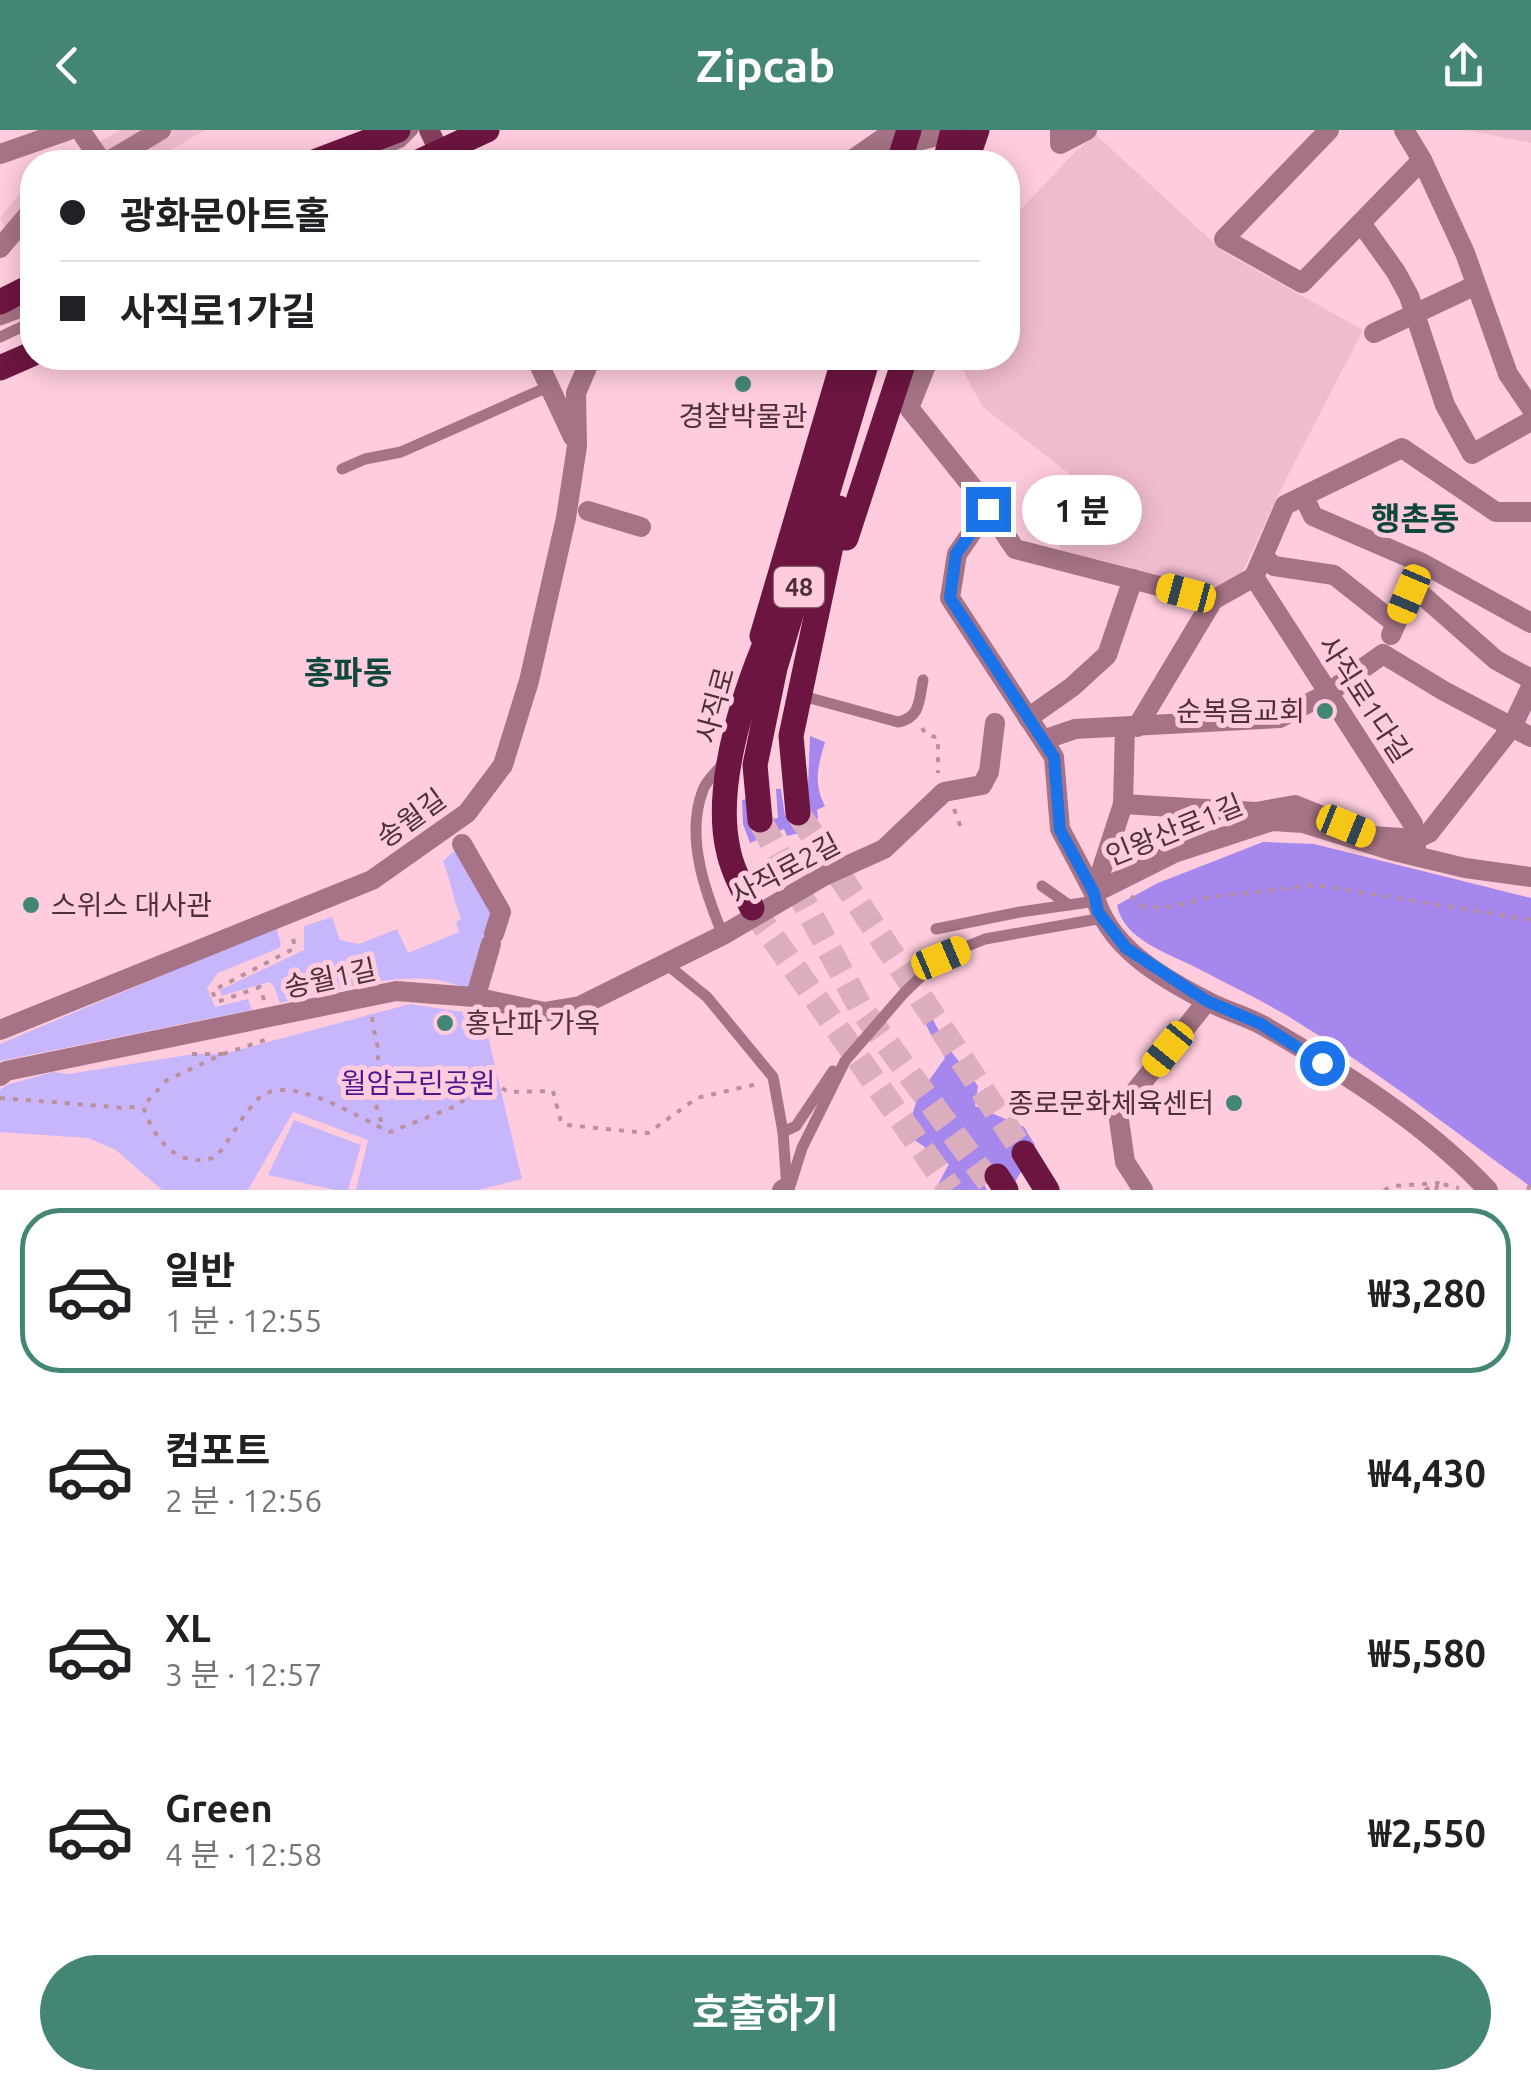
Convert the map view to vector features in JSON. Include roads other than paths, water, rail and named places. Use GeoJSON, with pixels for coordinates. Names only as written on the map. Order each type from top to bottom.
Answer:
{"type":"FeatureCollection","features":[{"type":"Feature","properties":{"kind":"main road"},"geometry":{"type":"LineString","coordinates":[[346,150],[398,130]]}},
{"type":"Feature","properties":{"kind":"main road"},"geometry":{"type":"LineString","coordinates":[[438,150],[488,130]]}},
{"type":"Feature","properties":{"kind":"main road"},"geometry":{"type":"LineString","coordinates":[[751,674],[840,370]]}},
{"type":"Feature","properties":{"kind":"main road","name":"사직로"},"geometry":{"type":"LineString","coordinates":[[777,817],[755,766],[757,744],[775,668],[864,370]]}},
{"type":"Feature","properties":{"kind":"main road","name":"48"},"geometry":{"type":"LineString","coordinates":[[777,817],[768,787],[774,713],[798,626],[882,370]]}},
{"type":"Feature","properties":{"kind":"main road"},"geometry":{"type":"LineString","coordinates":[[817,623],[900,370]]}},
{"type":"Feature","properties":{"kind":"main road","name":"48"},"geometry":{"type":"LineString","coordinates":[[777,817],[798,695],[817,623],[839,508]]}},
{"type":"Feature","properties":{"kind":"main road","name":"사직로"},"geometry":{"type":"LineString","coordinates":[[752,908],[728,851],[724,819],[731,754],[751,674],[818,525]]}},
{"type":"Feature","properties":{"kind":"main road"},"geometry":{"type":"LineString","coordinates":[[1024,1153],[1047,1190]]}},
{"type":"Feature","properties":{"kind":"street"},"geometry":{"type":"LineString","coordinates":[[0,154],[70,130]]}},
{"type":"Feature","properties":{"kind":"street"},"geometry":{"type":"LineString","coordinates":[[80,130],[96,150]]}},
{"type":"Feature","properties":{"kind":"street"},"geometry":{"type":"LineString","coordinates":[[126,150],[161,130]]}},
{"type":"Feature","properties":{"kind":"street"},"geometry":{"type":"LineString","coordinates":[[1060,130],[1060,144],[1087,130]]}},
{"type":"Feature","properties":{"kind":"street"},"geometry":{"type":"LineString","coordinates":[[1329,130],[1224,238],[1302,283],[1422,160]]}},
{"type":"Feature","properties":{"kind":"street"},"geometry":{"type":"LineString","coordinates":[[1404,130],[1422,160],[1476,285],[1508,374],[1531,408]]}},
{"type":"Feature","properties":{"kind":"street"},"geometry":{"type":"LineString","coordinates":[[902,142],[938,136],[964,145]]}},
{"type":"Feature","properties":{"kind":"street"},"geometry":{"type":"LineString","coordinates":[[1,242],[20,222]]}},
{"type":"Feature","properties":{"kind":"street"},"geometry":{"type":"LineString","coordinates":[[1361,223],[1396,272],[1444,405],[1472,454],[1531,421]]}},
{"type":"Feature","properties":{"kind":"street"},"geometry":{"type":"LineString","coordinates":[[1374,333],[1476,285]]}},
{"type":"Feature","properties":{"kind":"street"},"geometry":{"type":"LineString","coordinates":[[542,370],[577,446]]}},
{"type":"Feature","properties":{"kind":"street","name":"송월길"},"geometry":{"type":"LineString","coordinates":[[3,1027],[372,880],[466,813],[503,764],[529,681],[550,595],[577,446],[576,394],[586,370]]}},
{"type":"Feature","properties":{"kind":"street"},"geometry":{"type":"LineString","coordinates":[[924,370],[909,408],[1015,549],[1213,600]]}},
{"type":"Feature","properties":{"kind":"street"},"geometry":{"type":"LineString","coordinates":[[1098,904],[1123,804],[1132,727],[1213,600],[1254,577],[1285,505],[1402,448],[1496,512],[1531,512]]}},
{"type":"Feature","properties":{"kind":"street"},"geometry":{"type":"LineString","coordinates":[[1304,497],[1313,516],[1428,567],[1531,623]]}},
{"type":"Feature","properties":{"kind":"street"},"geometry":{"type":"LineString","coordinates":[[988,509],[956,554],[950,598],[1054,757],[1060,830],[1126,948],[1207,1001],[1261,1024],[1384,1102],[1427,1133],[1488,1190]]}},
{"type":"Feature","properties":{"kind":"street"},"geometry":{"type":"LineString","coordinates":[[588,510],[640,526]]}},
{"type":"Feature","properties":{"kind":"street"},"geometry":{"type":"LineString","coordinates":[[1263,557],[1274,566],[1334,575],[1396,624]]}},
{"type":"Feature","properties":{"kind":"street"},"geometry":{"type":"LineString","coordinates":[[1043,740],[1076,730],[1280,718],[1328,693],[1383,654],[1428,567]]}},
{"type":"Feature","properties":{"kind":"street","name":"사직로1다길"},"geometry":{"type":"LineString","coordinates":[[1254,577],[1412,824],[1416,848]]}},
{"type":"Feature","properties":{"kind":"street"},"geometry":{"type":"LineString","coordinates":[[1028,718],[1072,687],[1107,655],[1133,579]]}},
{"type":"Feature","properties":{"kind":"street"},"geometry":{"type":"LineString","coordinates":[[1414,588],[1496,660],[1531,679]]}},
{"type":"Feature","properties":{"kind":"street"},"geometry":{"type":"LineString","coordinates":[[1383,654],[1531,738]]}},
{"type":"Feature","properties":{"kind":"street"},"geometry":{"type":"LineString","coordinates":[[1123,804],[1256,812],[1295,805],[1372,836],[1416,848],[1512,727],[1531,687]]}},
{"type":"Feature","properties":{"kind":"street","name":"사직로2길"},"geometry":{"type":"LineString","coordinates":[[723,935],[805,886],[884,849],[944,792],[982,785],[989,772],[994,723]]}},
{"type":"Feature","properties":{"kind":"street","name":"인왕산로1길"},"geometry":{"type":"LineString","coordinates":[[1098,904],[1174,853],[1272,820],[1303,823],[1531,877]]}},
{"type":"Feature","properties":{"kind":"street"},"geometry":{"type":"LineString","coordinates":[[462,844],[501,912],[477,992]]}},
{"type":"Feature","properties":{"kind":"street","name":"송월1길"},"geometry":{"type":"LineString","coordinates":[[0,1076],[6,1071],[396,992],[474,998],[544,1012],[580,1006],[723,935]]}},
{"type":"Feature","properties":{"kind":"street"},"geometry":{"type":"LineString","coordinates":[[1143,1190],[1125,1162],[1118,1113],[1207,1001]]}},
{"type":"Feature","properties":{"kind":"lane"},"geometry":{"type":"LineString","coordinates":[[384,150],[414,130]]}},
{"type":"Feature","properties":{"kind":"lane"},"geometry":{"type":"LineString","coordinates":[[342,470],[365,459],[401,452],[550,386]]}},
{"type":"Feature","properties":{"kind":"lane"},"geometry":{"type":"LineString","coordinates":[[798,695],[898,722],[918,711],[922,680]]}},
{"type":"Feature","properties":{"kind":"lane","name":"사직로2길"},"geometry":{"type":"LineString","coordinates":[[723,935],[703,880],[698,823],[703,788],[731,754]]}},
{"type":"Feature","properties":{"kind":"lane"},"geometry":{"type":"LineString","coordinates":[[1042,886],[1069,905]]}},
{"type":"Feature","properties":{"kind":"lane"},"geometry":{"type":"LineString","coordinates":[[936,929],[1069,905],[1098,904]]}},
{"type":"Feature","properties":{"kind":"lane"},"geometry":{"type":"LineString","coordinates":[[785,1189],[790,1186],[802,1148],[844,1061],[941,958],[985,939],[1098,904]]}},
{"type":"Feature","properties":{"kind":"lane"},"geometry":{"type":"LineString","coordinates":[[666,963],[707,997],[773,1077],[783,1132],[785,1189]]}},
{"type":"Feature","properties":{"kind":"lane"},"geometry":{"type":"LineString","coordinates":[[783,1132],[796,1126],[841,1059]]}},
{"type":"Feature","properties":{"kind":"tunnel"},"geometry":{"type":"LineString","coordinates":[[798,813],[1024,1153]]}},
{"type":"Feature","properties":{"kind":"tunnel"},"geometry":{"type":"LineString","coordinates":[[760,820],[860,1007],[989,1182]]}},
{"type":"Feature","properties":{"kind":"tunnel"},"geometry":{"type":"LineString","coordinates":[[752,908],[951,1190]]}},
{"type":"Feature","properties":{"kind":"place","name":"경찰박물관"},"geometry":{"type":"Point","coordinates":[743,384]}},
{"type":"Feature","properties":{"kind":"place","name":"순복음교회"},"geometry":{"type":"Point","coordinates":[1325,711]}},
{"type":"Feature","properties":{"kind":"place","name":"스위스 대사관"},"geometry":{"type":"Point","coordinates":[31,905]}},
{"type":"Feature","properties":{"kind":"place","name":"홍난파 가옥"},"geometry":{"type":"Point","coordinates":[445,1023]}},
{"type":"Feature","properties":{"kind":"place","name":"종로문화체육센터"},"geometry":{"type":"Point","coordinates":[1234,1103]}},
{"type":"Feature","properties":{"kind":"district","name":"행촌동"},"geometry":{"type":"Point","coordinates":[1415,519]}},
{"type":"Feature","properties":{"kind":"district","name":"홍파동"},"geometry":{"type":"Point","coordinates":[348,673]}},
{"type":"Feature","properties":{"kind":"park label","name":"월암근린공원"},"geometry":{"type":"Point","coordinates":[418,1083]}}]}
